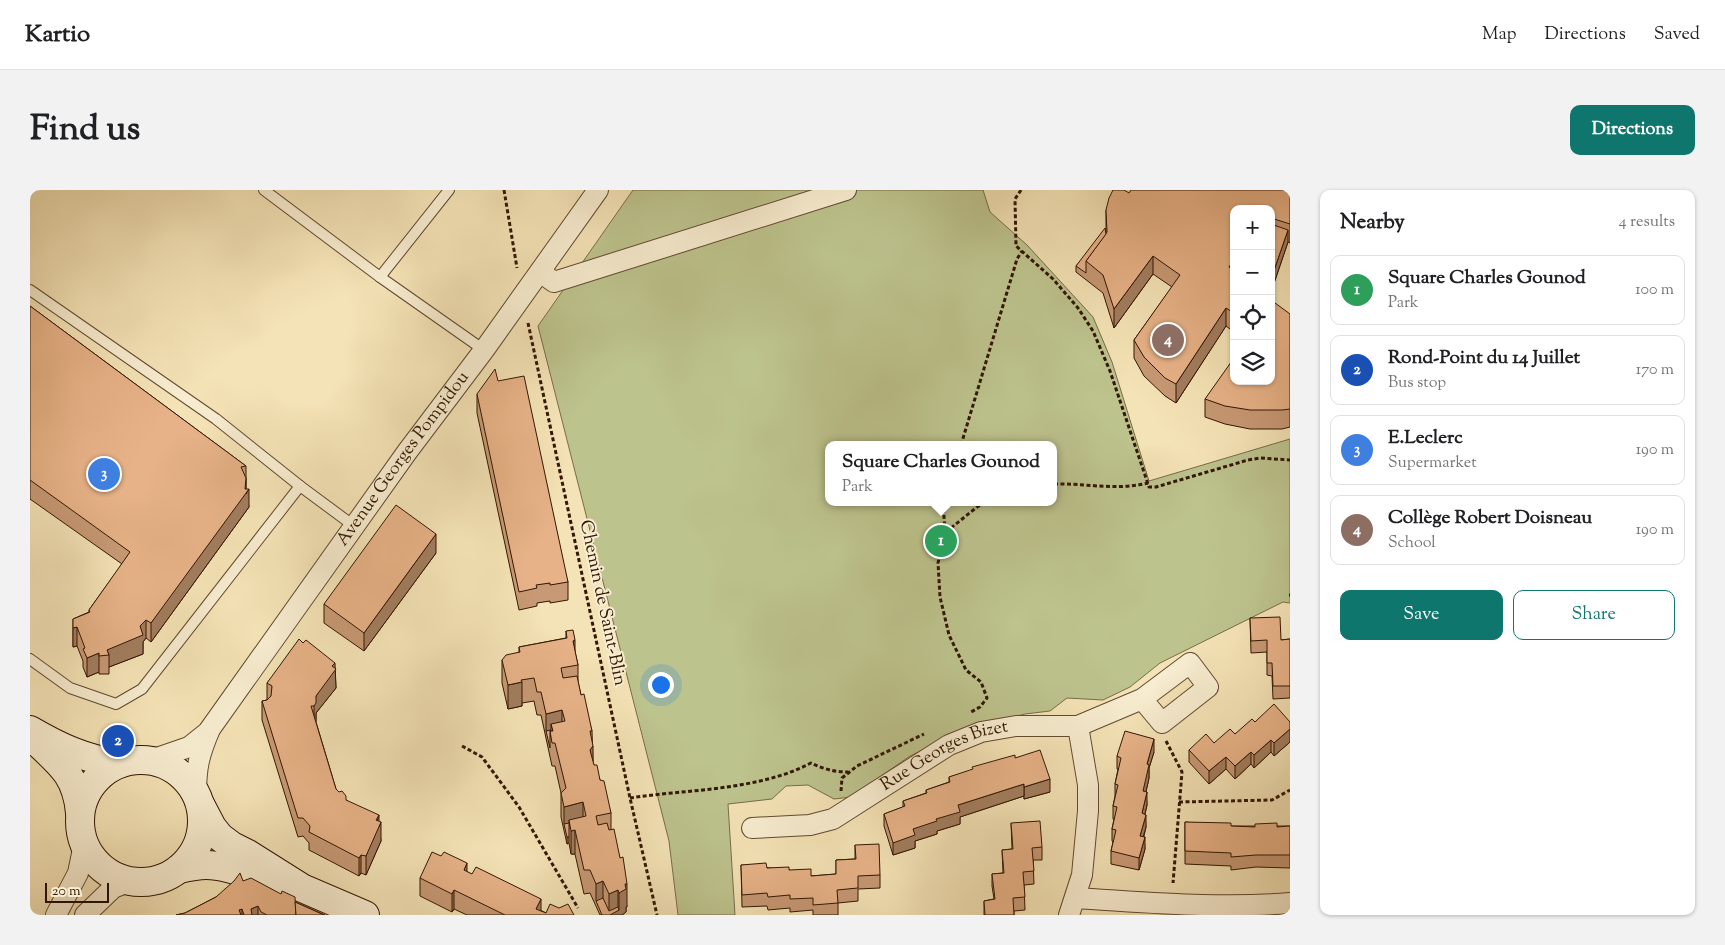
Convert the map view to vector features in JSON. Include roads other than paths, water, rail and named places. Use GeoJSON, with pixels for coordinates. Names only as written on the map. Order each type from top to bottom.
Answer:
{"type":"FeatureCollection","features":[{"type":"Feature","properties":{"kind":"main road"},"geometry":{"type":"LineString","coordinates":[[30,730],[84,757],[131,762],[150,760],[167,765],[182,775],[194,789],[209,823],[220,838],[302,888],[365,915]]}},
{"type":"Feature","properties":{"kind":"main road"},"geometry":{"type":"LineString","coordinates":[[30,736],[58,761],[69,774],[79,797],[80,813]]}},
{"type":"Feature","properties":{"kind":"main road"},"geometry":{"type":"LineString","coordinates":[[131,762],[99,776],[87,790],[81,807],[79,826],[84,844],[93,860],[107,872],[124,880],[142,882],[160,879],[179,869],[190,858],[199,842],[203,824],[199,801]]}},
{"type":"Feature","properties":{"kind":"main road"},"geometry":{"type":"LineString","coordinates":[[179,869],[208,864],[232,869],[262,880],[302,888]]}},
{"type":"Feature","properties":{"kind":"street","name":"Avenue Georges Pompidou"},"geometry":{"type":"LineString","coordinates":[[131,762],[160,757],[189,747],[210,729],[354,526],[484,350],[598,190]]}},
{"type":"Feature","properties":{"kind":"street"},"geometry":{"type":"LineString","coordinates":[[540,272],[554,282],[846,190]]}},
{"type":"Feature","properties":{"kind":"street","name":"Rue Georges Bizet"},"geometry":{"type":"LineString","coordinates":[[752,828],[810,825],[832,819],[949,745],[981,732],[1016,726],[1078,726],[1142,699],[1190,663],[1208,687],[1162,723],[1142,699]]}},
{"type":"Feature","properties":{"kind":"street"},"geometry":{"type":"LineString","coordinates":[[1078,726],[1088,785],[1088,811],[1082,875],[1072,907],[1290,903]]}},
{"type":"Feature","properties":{"kind":"street","name":"Avenue Georges Pompidou"},"geometry":{"type":"LineString","coordinates":[[199,801],[196,769],[210,729]]}},
{"type":"Feature","properties":{"kind":"street"},"geometry":{"type":"LineString","coordinates":[[56,915],[78,873],[84,844]]}},
{"type":"Feature","properties":{"kind":"street"},"geometry":{"type":"LineString","coordinates":[[85,915],[113,888],[131,881]]}},
{"type":"Feature","properties":{"kind":"lane"},"geometry":{"type":"LineString","coordinates":[[264,190],[380,277],[484,350]]}},
{"type":"Feature","properties":{"kind":"lane"},"geometry":{"type":"LineString","coordinates":[[380,277],[449,190]]}},
{"type":"Feature","properties":{"kind":"lane"},"geometry":{"type":"LineString","coordinates":[[30,290],[216,419],[354,526]]}},
{"type":"Feature","properties":{"kind":"lane"},"geometry":{"type":"LineString","coordinates":[[30,659],[70,688],[116,704],[142,689],[300,486]]}},
{"type":"Feature","properties":{"kind":"place","name":"Collège Robert Doisneau"},"geometry":{"type":"Point","coordinates":[1168,340]}},
{"type":"Feature","properties":{"kind":"place","name":"E.Leclerc"},"geometry":{"type":"Point","coordinates":[104,474]}},
{"type":"Feature","properties":{"kind":"place","name":"Square Charles Gounod"},"geometry":{"type":"Point","coordinates":[941,541]}},
{"type":"Feature","properties":{"kind":"place","name":"Rond-Point du 14 Juillet"},"geometry":{"type":"Point","coordinates":[118,741]}}]}
